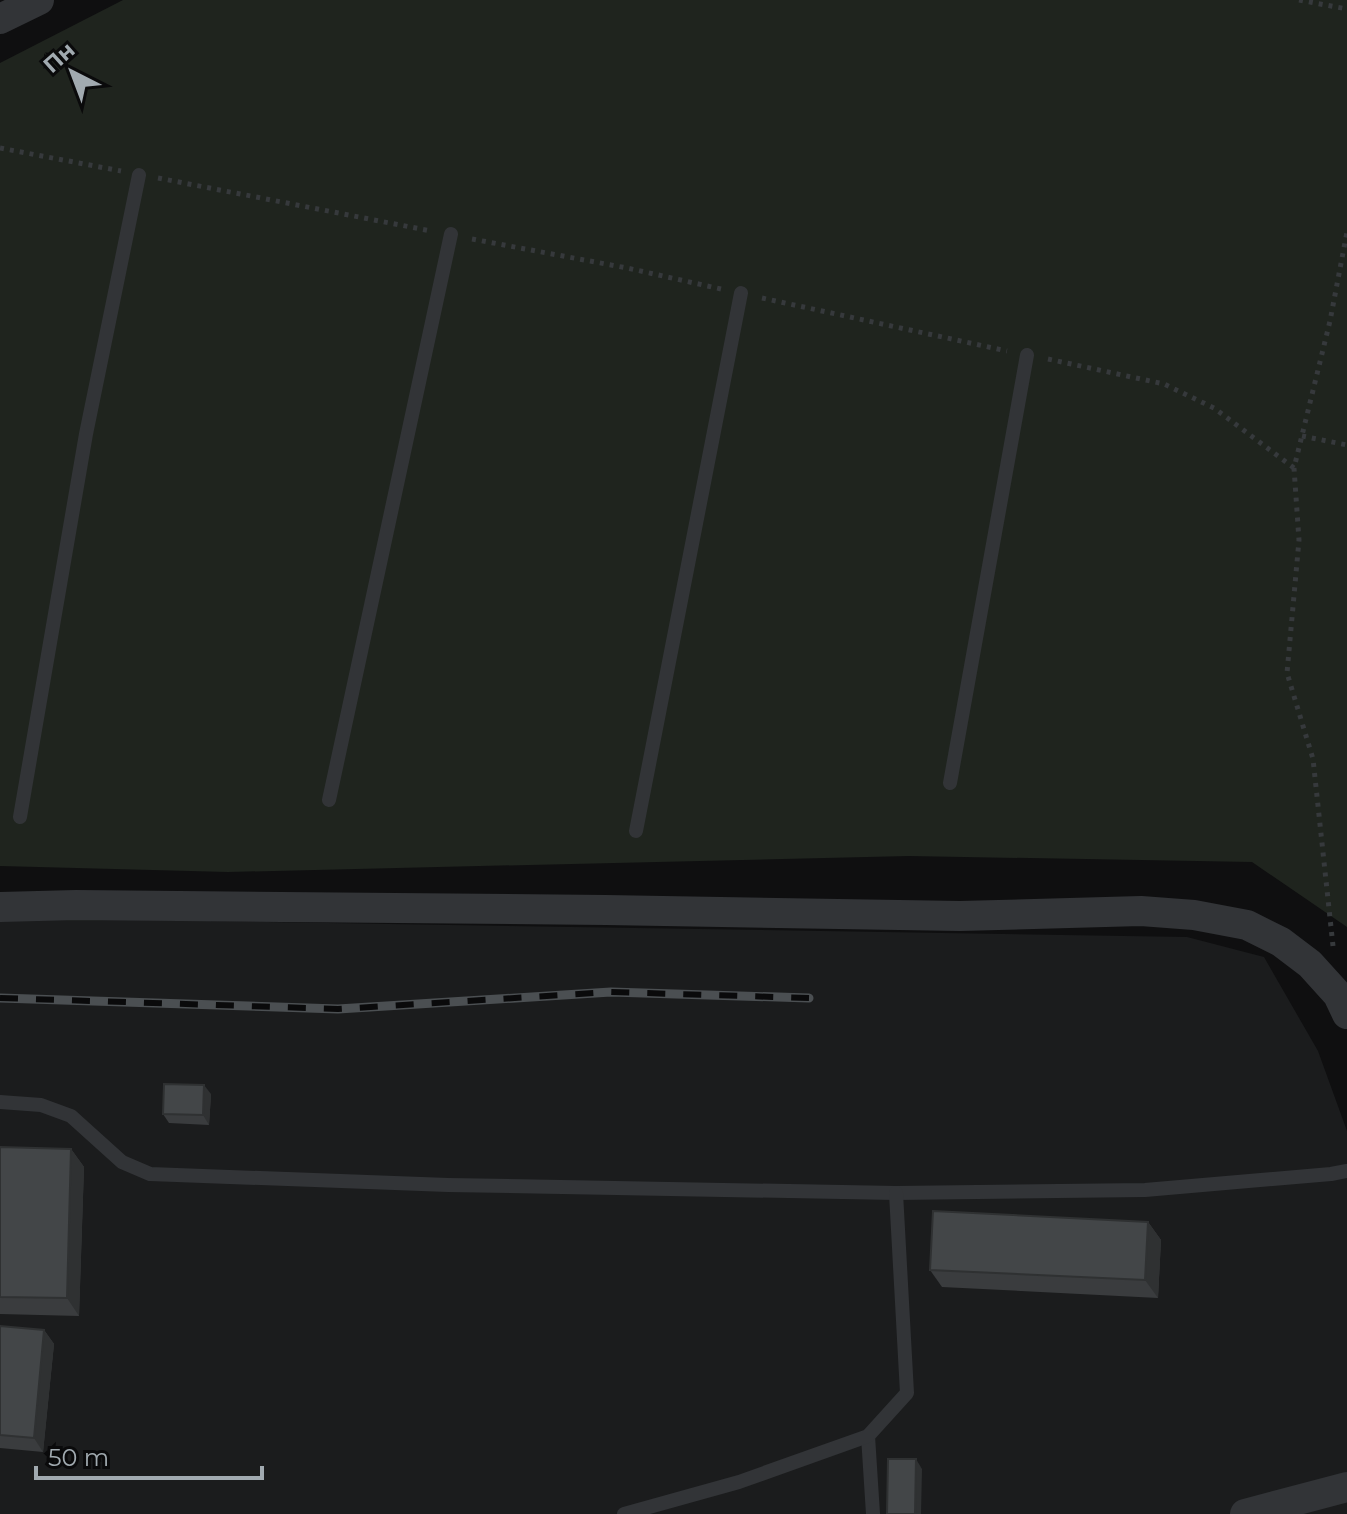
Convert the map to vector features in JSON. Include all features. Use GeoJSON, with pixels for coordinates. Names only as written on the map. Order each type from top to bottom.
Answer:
{"type":"FeatureCollection","features":[{"type":"Feature","properties":{"kind":"street"},"geometry":{"type":"LineString","coordinates":[[0,19],[39,0]]}},
{"type":"Feature","properties":{"kind":"street"},"geometry":{"type":"LineString","coordinates":[[0,907],[76,905],[960,916],[1141,911],[1194,915],[1247,925],[1281,942],[1310,964],[1342,1005]]}},
{"type":"Feature","properties":{"kind":"street"},"geometry":{"type":"LineString","coordinates":[[1245,1514],[1347,1487]]}},
{"type":"Feature","properties":{"kind":"lane"},"geometry":{"type":"LineString","coordinates":[[20,817],[86,434],[139,175]]}},
{"type":"Feature","properties":{"kind":"lane"},"geometry":{"type":"LineString","coordinates":[[329,800],[451,234]]}},
{"type":"Feature","properties":{"kind":"lane"},"geometry":{"type":"LineString","coordinates":[[636,831],[741,293]]}},
{"type":"Feature","properties":{"kind":"lane"},"geometry":{"type":"LineString","coordinates":[[950,783],[1027,355]]}},
{"type":"Feature","properties":{"kind":"lane"},"geometry":{"type":"LineString","coordinates":[[0,1102],[41,1105],[71,1116],[122,1162],[150,1174],[448,1185],[896,1193],[1145,1190],[1347,1171]]}},
{"type":"Feature","properties":{"kind":"lane"},"geometry":{"type":"LineString","coordinates":[[624,1514],[739,1482],[868,1436],[907,1393],[896,1193]]}},
{"type":"Feature","properties":{"kind":"lane"},"geometry":{"type":"LineString","coordinates":[[868,1436],[873,1514]]}},
{"type":"Feature","properties":{"kind":"path"},"geometry":{"type":"LineString","coordinates":[[1299,0],[1347,9]]}},
{"type":"Feature","properties":{"kind":"path"},"geometry":{"type":"LineString","coordinates":[[0,148],[627,268],[1164,384],[1214,408],[1294,468]]}},
{"type":"Feature","properties":{"kind":"path"},"geometry":{"type":"LineString","coordinates":[[1342,1005],[1313,759],[1287,673],[1299,540],[1294,468],[1330,321],[1347,232]]}},
{"type":"Feature","properties":{"kind":"path"},"geometry":{"type":"LineString","coordinates":[[1302,436],[1347,445]]}},
{"type":"Feature","properties":{"kind":"shaded area"},"geometry":{"type":"Polygon","coordinates":[[[123,0],[1347,0],[1347,927],[1252,862],[909,856],[228,872],[0,866],[0,63],[123,0]]]}},
{"type":"Feature","properties":{"kind":"shaded area"},"geometry":{"type":"Polygon","coordinates":[[[0,914],[145,920],[1187,937],[1264,957],[1318,1051],[1347,1131],[1347,1514],[0,1514],[0,914]]]}},
{"type":"Feature","properties":{"kind":"building"},"geometry":{"type":"Polygon","coordinates":[[[164,1084],[204,1085],[203,1115],[163,1114],[164,1084]]]}},
{"type":"Feature","properties":{"kind":"building"},"geometry":{"type":"Polygon","coordinates":[[[0,1147],[71,1149],[67,1298],[0,1297],[0,1147]]]}},
{"type":"Feature","properties":{"kind":"building"},"geometry":{"type":"Polygon","coordinates":[[[933,1211],[1148,1222],[1145,1280],[930,1270],[933,1211]]]}},
{"type":"Feature","properties":{"kind":"building"},"geometry":{"type":"Polygon","coordinates":[[[0,1326],[44,1330],[34,1438],[0,1435],[0,1326]]]}},
{"type":"Feature","properties":{"kind":"building"},"geometry":{"type":"Polygon","coordinates":[[[888,1459],[916,1459],[915,1514],[887,1514],[888,1459]]]}},
{"type":"Feature","properties":{"kind":"railway"},"geometry":{"type":"LineString","coordinates":[[0,998],[338,1009],[611,992],[809,998]]}}]}
